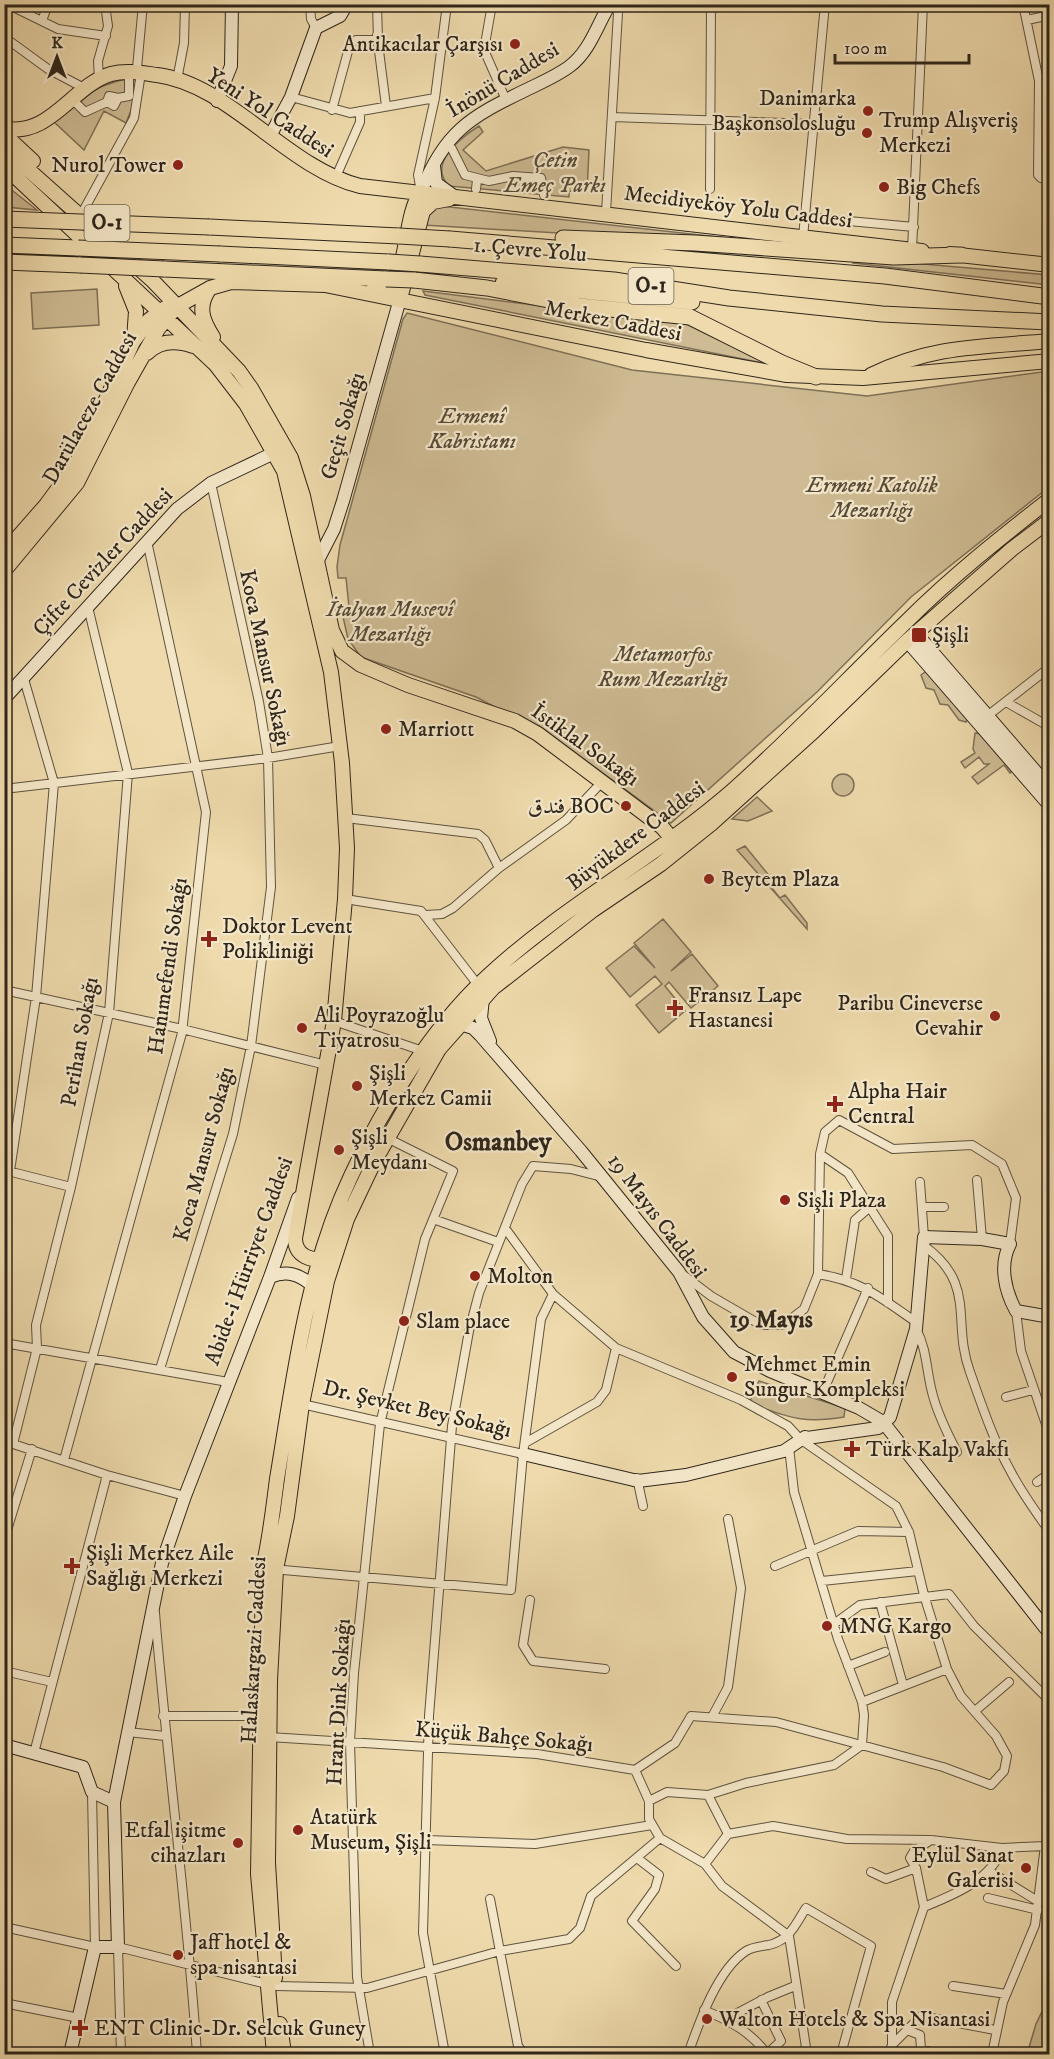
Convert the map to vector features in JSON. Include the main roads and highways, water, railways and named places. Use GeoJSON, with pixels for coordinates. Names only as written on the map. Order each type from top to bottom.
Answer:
{"type":"FeatureCollection","features":[{"type":"Feature","properties":{"kind":"highway","name":"1. Çevre Yolu"},"geometry":{"type":"LineString","coordinates":[[4,219],[450,239],[885,276],[1050,297]]}},
{"type":"Feature","properties":{"kind":"highway"},"geometry":{"type":"LineString","coordinates":[[450,239],[518,236],[694,243],[894,257],[961,255]]}},
{"type":"Feature","properties":{"kind":"highway","name":"1. Çevre Yolu"},"geometry":{"type":"LineString","coordinates":[[4,245],[420,264],[614,280],[757,302],[882,314],[1050,322]]}},
{"type":"Feature","properties":{"kind":"highway"},"geometry":{"type":"LineString","coordinates":[[4,262],[386,279],[456,279],[714,303],[757,302]]}},
{"type":"Feature","properties":{"kind":"highway"},"geometry":{"type":"LineString","coordinates":[[414,280],[487,288],[580,306],[675,314],[703,321],[782,363],[816,377]]}},
{"type":"Feature","properties":{"kind":"main road"},"geometry":{"type":"LineString","coordinates":[[217,101],[231,66],[232,4]]}},
{"type":"Feature","properties":{"kind":"main road"},"geometry":{"type":"LineString","coordinates":[[270,136],[291,97],[316,28],[340,16],[347,4]]}},
{"type":"Feature","properties":{"kind":"main road","name":"İnönü Caddesi"},"geometry":{"type":"LineString","coordinates":[[421,192],[435,159],[453,134],[506,100],[571,66],[584,51],[610,4]]}},
{"type":"Feature","properties":{"kind":"main road","name":"Yeni Yol Caddesi"},"geometry":{"type":"LineString","coordinates":[[4,128],[14,129],[38,124],[84,88],[112,74],[177,80],[217,101],[307,164],[335,178],[388,190],[421,192]]}},
{"type":"Feature","properties":{"kind":"main road"},"geometry":{"type":"LineString","coordinates":[[4,134],[55,183],[77,211]]}},
{"type":"Feature","properties":{"kind":"main road","name":"Abide-i Hürriyet Caddesi"},"geometry":{"type":"LineString","coordinates":[[4,148],[152,280],[251,388],[281,450],[297,477],[336,642],[349,658],[361,665]]}},
{"type":"Feature","properties":{"kind":"main road"},"geometry":{"type":"LineString","coordinates":[[435,159],[436,183],[445,192],[458,198]]}},
{"type":"Feature","properties":{"kind":"main road","name":"Abide-i Hürriyet Caddesi"},"geometry":{"type":"LineString","coordinates":[[4,166],[75,230],[120,277],[197,348],[234,387],[281,450],[331,672],[346,818],[345,899],[334,1021],[306,1177],[270,1277],[185,1496],[162,1563],[114,1802],[118,1947],[95,1947],[70,2055]]}},
{"type":"Feature","properties":{"kind":"main road"},"geometry":{"type":"LineString","coordinates":[[4,177],[34,203],[75,230]]}},
{"type":"Feature","properties":{"kind":"main road"},"geometry":{"type":"LineString","coordinates":[[388,190],[405,201],[410,213]]}},
{"type":"Feature","properties":{"kind":"main road"},"geometry":{"type":"LineString","coordinates":[[368,293],[387,289],[395,283],[410,213],[421,192]]}},
{"type":"Feature","properties":{"kind":"main road","name":"Mecidiyeköy Yolu Caddesi"},"geometry":{"type":"LineString","coordinates":[[421,192],[1050,265]]}},
{"type":"Feature","properties":{"kind":"main road"},"geometry":{"type":"LineString","coordinates":[[400,299],[423,211],[433,202],[458,198]]}},
{"type":"Feature","properties":{"kind":"main road"},"geometry":{"type":"LineString","coordinates":[[120,277],[135,306],[134,342]]}},
{"type":"Feature","properties":{"kind":"main road","name":"Merkez Caddesi"},"geometry":{"type":"LineString","coordinates":[[176,307],[210,288],[231,282],[325,285],[646,350],[756,370],[816,377],[863,378],[1050,361]]}},
{"type":"Feature","properties":{"kind":"main road"},"geometry":{"type":"LineString","coordinates":[[210,288],[202,303],[202,318],[225,357]]}},
{"type":"Feature","properties":{"kind":"main road","name":"Geçit Sokağı"},"geometry":{"type":"LineString","coordinates":[[317,562],[334,529],[400,299]]}},
{"type":"Feature","properties":{"kind":"main road"},"geometry":{"type":"LineString","coordinates":[[147,302],[176,307]]}},
{"type":"Feature","properties":{"kind":"main road"},"geometry":{"type":"LineString","coordinates":[[162,316],[176,307]]}},
{"type":"Feature","properties":{"kind":"main road","name":"Darülaceze Caddesi"},"geometry":{"type":"LineString","coordinates":[[4,553],[46,505],[75,466],[134,342],[148,320],[162,316]]}},
{"type":"Feature","properties":{"kind":"main road","name":"Darülaceze Caddesi"},"geometry":{"type":"LineString","coordinates":[[4,571],[77,483],[162,316]]}},
{"type":"Feature","properties":{"kind":"main road"},"geometry":{"type":"LineString","coordinates":[[863,378],[895,363],[944,349],[1050,341]]}},
{"type":"Feature","properties":{"kind":"main road"},"geometry":{"type":"LineString","coordinates":[[143,356],[156,346],[168,342],[197,348]]}},
{"type":"Feature","properties":{"kind":"main road","name":"Çifte Cevizler Caddesi"},"geometry":{"type":"LineString","coordinates":[[4,699],[177,509],[211,483],[281,450]]}},
{"type":"Feature","properties":{"kind":"main road","name":"Büyükdere Caddesi"},"geometry":{"type":"LineString","coordinates":[[335,1253],[356,1196],[387,1138],[433,1058],[460,1024],[480,992],[661,864],[738,802],[981,554],[1050,500]]}},
{"type":"Feature","properties":{"kind":"main road","name":"Büyükdere Caddesi"},"geometry":{"type":"LineString","coordinates":[[320,1260],[353,1170],[423,1051],[480,992],[507,959],[577,906],[673,840],[906,632],[1050,520]]}},
{"type":"Feature","properties":{"kind":"main road"},"geometry":{"type":"LineString","coordinates":[[310,528],[320,532],[334,529]]}},
{"type":"Feature","properties":{"kind":"main road"},"geometry":{"type":"LineString","coordinates":[[311,578],[317,562]]}},
{"type":"Feature","properties":{"kind":"main road"},"geometry":{"type":"LineString","coordinates":[[906,632],[1050,788]]}},
{"type":"Feature","properties":{"kind":"main road"},"geometry":{"type":"LineString","coordinates":[[906,632],[1050,806]]}},
{"type":"Feature","properties":{"kind":"main road"},"geometry":{"type":"LineString","coordinates":[[331,672],[344,664],[361,665]]}},
{"type":"Feature","properties":{"kind":"main road","name":"İstiklal Sokağı"},"geometry":{"type":"LineString","coordinates":[[361,665],[408,686],[514,721],[538,734],[663,827],[673,840]]}},
{"type":"Feature","properties":{"kind":"main road"},"geometry":{"type":"LineString","coordinates":[[661,864],[673,849],[673,840]]}},
{"type":"Feature","properties":{"kind":"main road","name":"19 Mayıs Caddesi"},"geometry":{"type":"LineString","coordinates":[[480,992],[481,1018],[494,1050]]}},
{"type":"Feature","properties":{"kind":"main road","name":"19 Mayıs Caddesi"},"geometry":{"type":"LineString","coordinates":[[460,1024],[473,1028],[494,1050],[602,1177],[679,1272],[703,1317],[734,1352],[770,1371],[859,1408],[883,1422],[1050,1634]]}},
{"type":"Feature","properties":{"kind":"main road"},"geometry":{"type":"LineString","coordinates":[[306,1177],[296,1249],[303,1256],[320,1260],[335,1253]]}},
{"type":"Feature","properties":{"kind":"main road"},"geometry":{"type":"LineString","coordinates":[[883,1422],[890,1417],[916,1325],[924,1241],[982,1239],[1010,1244],[1004,1255],[1006,1293],[1016,1311],[1050,1317]]}},
{"type":"Feature","properties":{"kind":"main road","name":"Halaskargazi Caddesi"},"geometry":{"type":"LineString","coordinates":[[274,2055],[269,1899],[269,1568],[287,1516],[302,1404],[317,1325],[335,1253]]}},
{"type":"Feature","properties":{"kind":"main road","name":"Halaskargazi Caddesi"},"geometry":{"type":"LineString","coordinates":[[284,2055],[271,1985],[258,1874],[259,1716],[271,1538],[303,1323],[320,1260]]}},
{"type":"Feature","properties":{"kind":"main road"},"geometry":{"type":"LineString","coordinates":[[270,1277],[288,1272],[313,1286],[317,1295],[317,1325]]}},
{"type":"Feature","properties":{"kind":"main road","name":"Dr. Şevket Bey Sokağı"},"geometry":{"type":"LineString","coordinates":[[524,1448],[637,1479],[686,1475],[784,1451],[800,1439],[873,1420],[883,1422]]}},
{"type":"Feature","properties":{"kind":"main road"},"geometry":{"type":"LineString","coordinates":[[4,1745],[83,1767],[92,1792],[114,1802]]}},
{"type":"Feature","properties":{"kind":"place","name":"Antikacılar Çarşısı"},"geometry":{"type":"Point","coordinates":[515,44]}},
{"type":"Feature","properties":{"kind":"place","name":"Danimarka Başkonsolosluğu"},"geometry":{"type":"Point","coordinates":[868,111]}},
{"type":"Feature","properties":{"kind":"place","name":"Trump Alışveriş Merkezi"},"geometry":{"type":"Point","coordinates":[867,133]}},
{"type":"Feature","properties":{"kind":"place","name":"Nurol Tower"},"geometry":{"type":"Point","coordinates":[178,165]}},
{"type":"Feature","properties":{"kind":"place","name":"Big Chefs"},"geometry":{"type":"Point","coordinates":[884,187]}},
{"type":"Feature","properties":{"kind":"place","name":"Şişli"},"geometry":{"type":"Point","coordinates":[919,635]}},
{"type":"Feature","properties":{"kind":"place","name":"Marriott"},"geometry":{"type":"Point","coordinates":[386,729]}},
{"type":"Feature","properties":{"kind":"place","name":"فندق BOC"},"geometry":{"type":"Point","coordinates":[626,806]}},
{"type":"Feature","properties":{"kind":"place","name":"Beytem Plaza"},"geometry":{"type":"Point","coordinates":[709,879]}},
{"type":"Feature","properties":{"kind":"place","name":"Doktor Levent Polikliniği"},"geometry":{"type":"Point","coordinates":[209,939]}},
{"type":"Feature","properties":{"kind":"place","name":"Fransız Lape Hastanesi"},"geometry":{"type":"Point","coordinates":[675,1008]}},
{"type":"Feature","properties":{"kind":"place","name":"Paribu Cineverse Cevahir"},"geometry":{"type":"Point","coordinates":[995,1016]}},
{"type":"Feature","properties":{"kind":"place","name":"Ali Poyrazoğlu Tiyatrosu"},"geometry":{"type":"Point","coordinates":[302,1028]}},
{"type":"Feature","properties":{"kind":"place","name":"Şişli Merkez Camii"},"geometry":{"type":"Point","coordinates":[357,1086]}},
{"type":"Feature","properties":{"kind":"place","name":"Alpha Hair Central"},"geometry":{"type":"Point","coordinates":[835,1104]}},
{"type":"Feature","properties":{"kind":"place","name":"Şişli Meydanı"},"geometry":{"type":"Point","coordinates":[339,1150]}},
{"type":"Feature","properties":{"kind":"place","name":"Sişli Plaza"},"geometry":{"type":"Point","coordinates":[785,1200]}},
{"type":"Feature","properties":{"kind":"place","name":"Molton"},"geometry":{"type":"Point","coordinates":[475,1276]}},
{"type":"Feature","properties":{"kind":"place","name":"Slam place"},"geometry":{"type":"Point","coordinates":[404,1321]}},
{"type":"Feature","properties":{"kind":"place","name":"Mehmet Emin Sungur Kompleksi"},"geometry":{"type":"Point","coordinates":[732,1377]}},
{"type":"Feature","properties":{"kind":"place","name":"Türk Kalp Vakfı"},"geometry":{"type":"Point","coordinates":[852,1449]}},
{"type":"Feature","properties":{"kind":"place","name":"Şişli Merkez Aile Sağlığı Merkezi"},"geometry":{"type":"Point","coordinates":[72,1566]}},
{"type":"Feature","properties":{"kind":"place","name":"MNG Kargo"},"geometry":{"type":"Point","coordinates":[827,1626]}},
{"type":"Feature","properties":{"kind":"place","name":"Atatürk Museum, Şişli"},"geometry":{"type":"Point","coordinates":[298,1830]}},
{"type":"Feature","properties":{"kind":"place","name":"Etfal işitme cihazları"},"geometry":{"type":"Point","coordinates":[238,1843]}},
{"type":"Feature","properties":{"kind":"place","name":"Eylül Sanat Galerisi"},"geometry":{"type":"Point","coordinates":[1026,1868]}},
{"type":"Feature","properties":{"kind":"place","name":"Jaff hotel & spa nisantasi"},"geometry":{"type":"Point","coordinates":[178,1955]}},
{"type":"Feature","properties":{"kind":"place","name":"Walton Hotels & Spa Nisantasi"},"geometry":{"type":"Point","coordinates":[707,2019]}},
{"type":"Feature","properties":{"kind":"place","name":"ENT Clinic-Dr. Selcuk Guney"},"geometry":{"type":"Point","coordinates":[80,2028]}},
{"type":"Feature","properties":{"kind":"district","name":"Osmanbey"},"geometry":{"type":"Point","coordinates":[498,1142]}},
{"type":"Feature","properties":{"kind":"district","name":"19 Mayıs"},"geometry":{"type":"Point","coordinates":[771,1320]}},
{"type":"Feature","properties":{"kind":"park label","name":"Çetin Emeç Parkı"},"geometry":{"type":"Point","coordinates":[555,172]}},
{"type":"Feature","properties":{"kind":"park label","name":"Ermenî Kabristanı"},"geometry":{"type":"Point","coordinates":[472,428]}},
{"type":"Feature","properties":{"kind":"park label","name":"Ermeni Katolik Mezarlığı"},"geometry":{"type":"Point","coordinates":[872,498]}},
{"type":"Feature","properties":{"kind":"park label","name":"İtalyan Musevî Mezarlığı"},"geometry":{"type":"Point","coordinates":[390,622]}},
{"type":"Feature","properties":{"kind":"park label","name":"Metamorfos Rum Mezarlığı"},"geometry":{"type":"Point","coordinates":[663,666]}}]}
